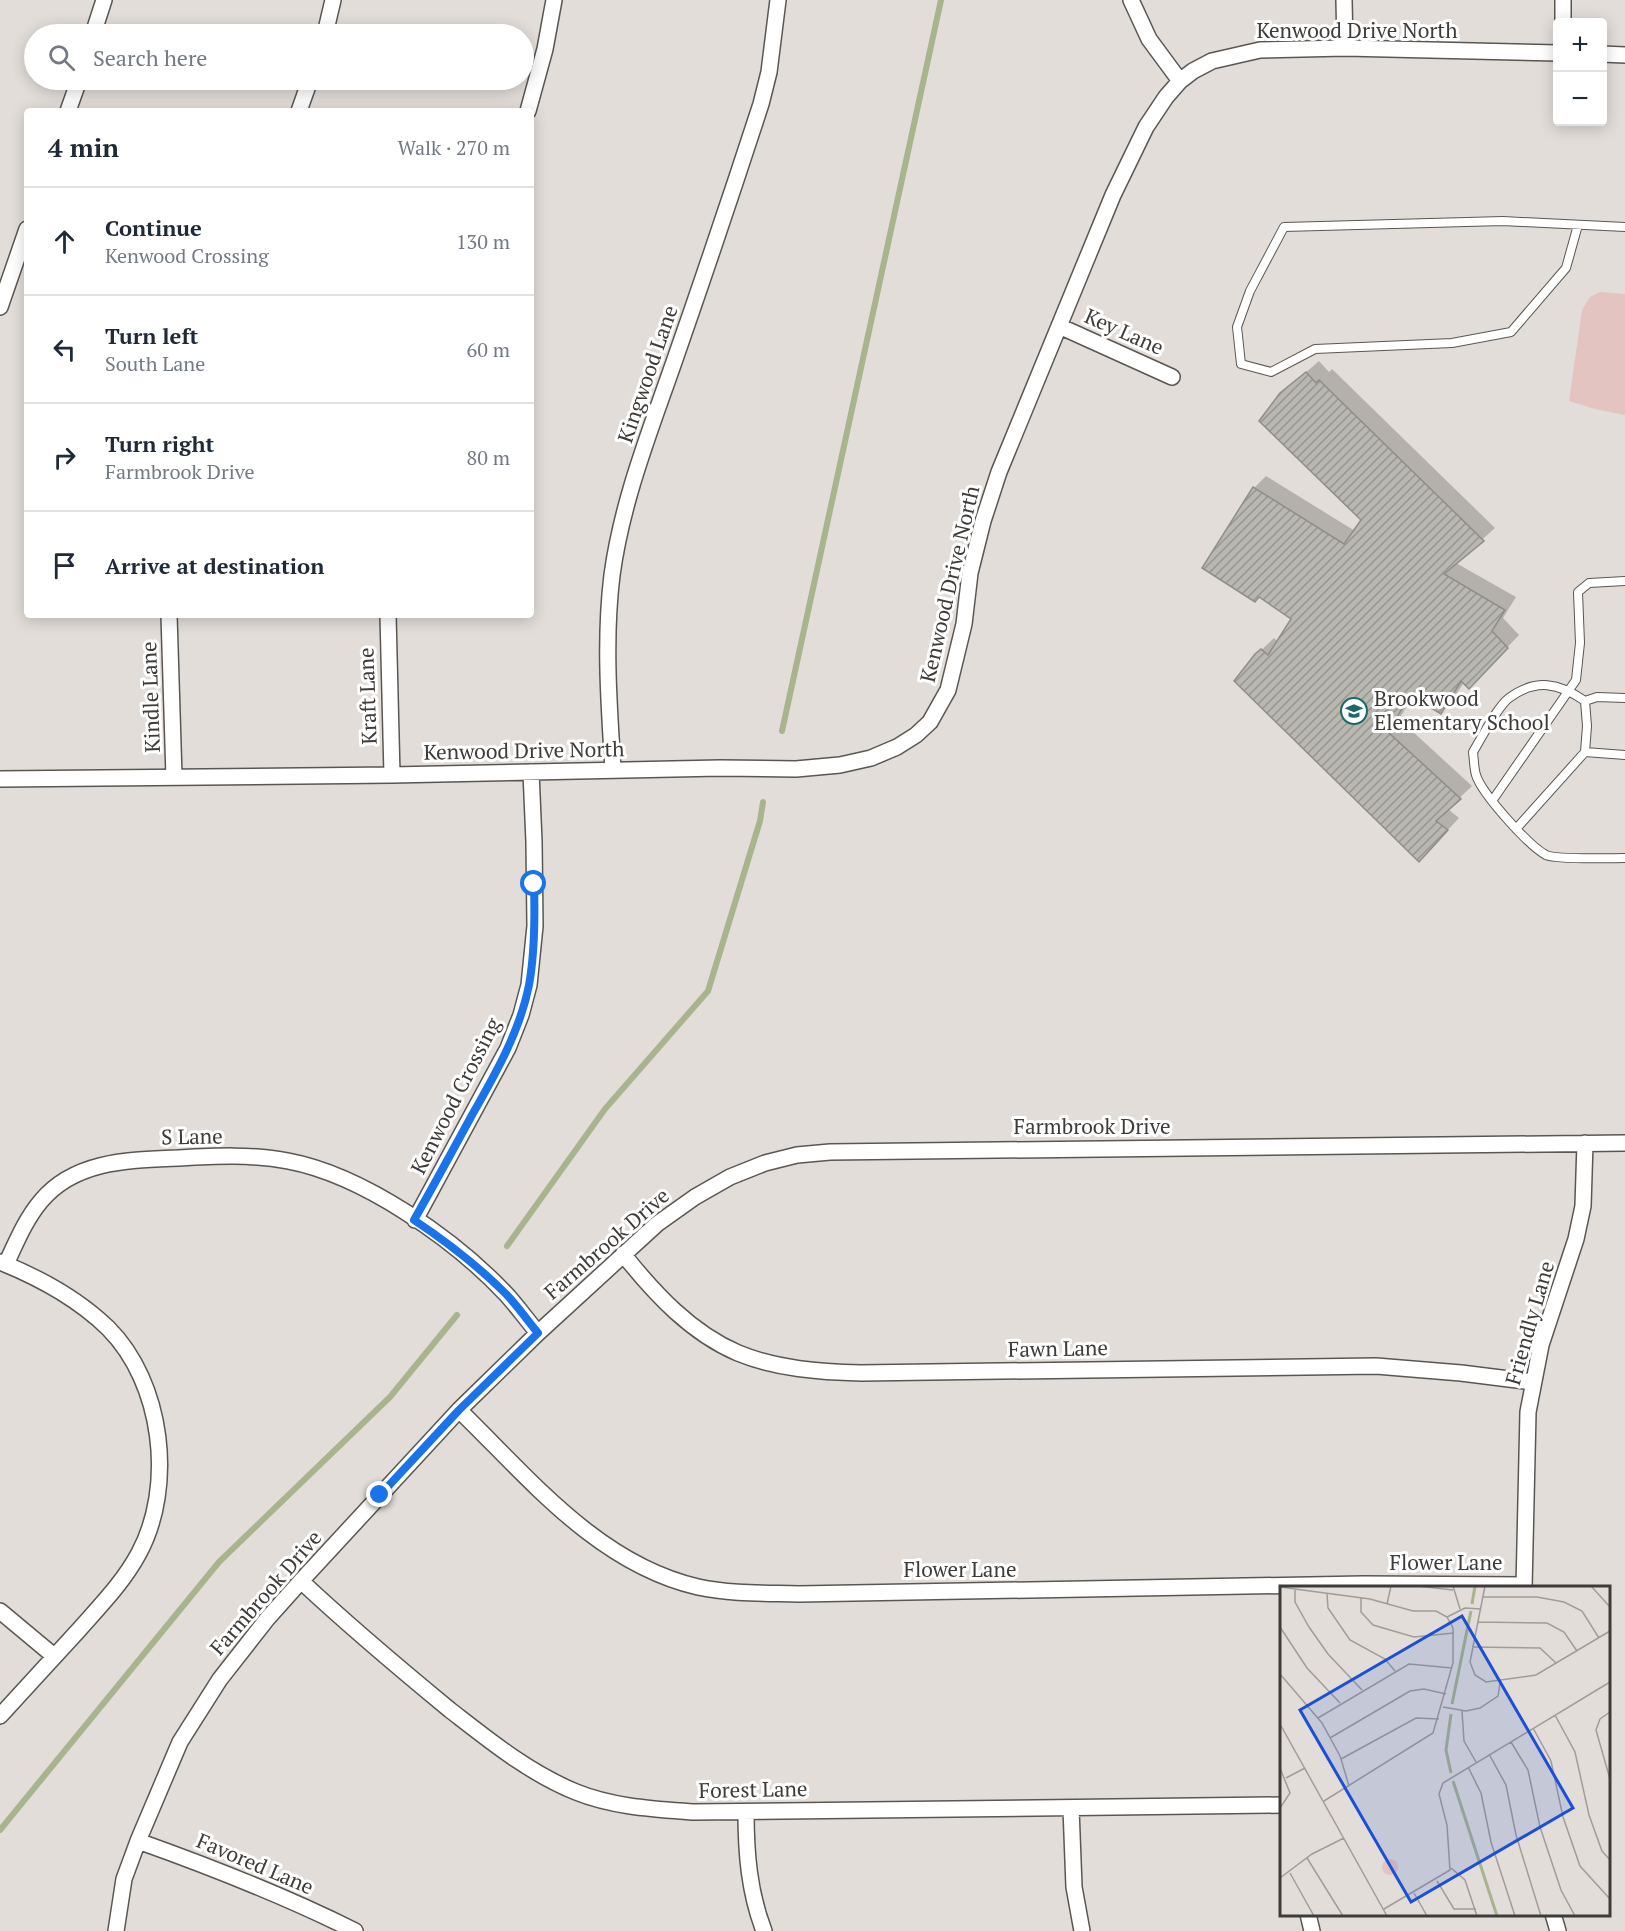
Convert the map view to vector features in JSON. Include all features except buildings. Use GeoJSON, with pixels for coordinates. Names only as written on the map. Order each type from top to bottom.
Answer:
{"type":"FeatureCollection","features":[{"type":"Feature","properties":{"kind":"street"},"geometry":{"type":"LineString","coordinates":[[96,24],[104,0]]}},
{"type":"Feature","properties":{"kind":"street"},"geometry":{"type":"LineString","coordinates":[[327,24],[333,0]]}},
{"type":"Feature","properties":{"kind":"street"},"geometry":{"type":"LineString","coordinates":[[534,89],[555,0]]}},
{"type":"Feature","properties":{"kind":"street","name":"Kingwood Lane"},"geometry":{"type":"LineString","coordinates":[[613,770],[608,677],[608,620],[612,573],[624,515],[642,453],[761,104],[769,72],[778,0]]}},
{"type":"Feature","properties":{"kind":"street"},"geometry":{"type":"LineString","coordinates":[[1131,0],[1149,39],[1180,81]]}},
{"type":"Feature","properties":{"kind":"street"},"geometry":{"type":"LineString","coordinates":[[1344,0],[1345,48]]}},
{"type":"Feature","properties":{"kind":"street"},"geometry":{"type":"LineString","coordinates":[[1563,0],[1563,18]]}},
{"type":"Feature","properties":{"kind":"street","name":"Kenwood Drive North"},"geometry":{"type":"LineString","coordinates":[[0,779],[795,769],[840,765],[871,758],[897,747],[916,735],[930,722],[948,690],[964,624],[970,573],[983,521],[999,472],[1098,230],[1146,127],[1180,81],[1212,61],[1260,50],[1345,48],[1553,53]]}},
{"type":"Feature","properties":{"kind":"street"},"geometry":{"type":"LineString","coordinates":[[1607,54],[1625,55]]}},
{"type":"Feature","properties":{"kind":"street"},"geometry":{"type":"LineString","coordinates":[[69,108],[75,90]]}},
{"type":"Feature","properties":{"kind":"street"},"geometry":{"type":"LineString","coordinates":[[300,108],[306,90]]}},
{"type":"Feature","properties":{"kind":"street"},"geometry":{"type":"LineString","coordinates":[[529,108],[534,90]]}},
{"type":"Feature","properties":{"kind":"street"},"geometry":{"type":"LineString","coordinates":[[0,307],[24,238]]}},
{"type":"Feature","properties":{"kind":"street","name":"Key Lane"},"geometry":{"type":"LineString","coordinates":[[1059,326],[1172,377]]}},
{"type":"Feature","properties":{"kind":"street","name":"Kindle Lane"},"geometry":{"type":"LineString","coordinates":[[169,618],[174,777]]}},
{"type":"Feature","properties":{"kind":"street","name":"Kraft Lane"},"geometry":{"type":"LineString","coordinates":[[388,618],[392,775]]}},
{"type":"Feature","properties":{"kind":"street","name":"Kenwood Crossing"},"geometry":{"type":"LineString","coordinates":[[414,1220],[508,1048],[521,1015],[529,985],[535,926],[531,772]]}},
{"type":"Feature","properties":{"kind":"street","name":"Friendly Lane"},"geometry":{"type":"LineString","coordinates":[[1524,1586],[1526,1440],[1533,1382],[1541,1345],[1576,1239],[1583,1206],[1585,1143]]}},
{"type":"Feature","properties":{"kind":"street","name":"Farmbrook Drive"},"geometry":{"type":"LineString","coordinates":[[116,1931],[124,1879],[180,1742],[200,1707],[254,1636],[301,1581],[459,1410],[538,1333],[657,1224],[695,1197],[730,1177],[765,1163],[797,1155],[831,1152],[925,1149],[1625,1143]]}},
{"type":"Feature","properties":{"kind":"street","name":"S Lane"},"geometry":{"type":"LineString","coordinates":[[3,1263],[41,1201],[56,1186],[74,1175],[97,1166],[129,1160],[217,1156],[289,1161],[351,1182],[386,1201],[450,1244],[507,1295],[538,1333]]}},
{"type":"Feature","properties":{"kind":"street","name":"Fawn Lane"},"geometry":{"type":"LineString","coordinates":[[623,1254],[666,1304],[693,1325],[737,1352],[789,1367],[861,1373],[1376,1366],[1533,1382]]}},
{"type":"Feature","properties":{"kind":"street"},"geometry":{"type":"LineString","coordinates":[[0,1716],[116,1588],[139,1553],[150,1527],[158,1493],[160,1462],[158,1432],[152,1408],[138,1372],[127,1352],[110,1330],[85,1308],[58,1290],[3,1263]]}},
{"type":"Feature","properties":{"kind":"street","name":"Flower Lane"},"geometry":{"type":"LineString","coordinates":[[459,1410],[541,1490],[603,1544],[655,1573],[696,1586],[722,1591],[799,1594],[1363,1584],[1524,1586]]}},
{"type":"Feature","properties":{"kind":"street","name":"Forest Lane"},"geometry":{"type":"LineString","coordinates":[[301,1581],[397,1667],[503,1752],[549,1780],[578,1793],[610,1802],[693,1812],[1280,1805]]}},
{"type":"Feature","properties":{"kind":"street"},"geometry":{"type":"LineString","coordinates":[[0,1611],[54,1656]]}},
{"type":"Feature","properties":{"kind":"street"},"geometry":{"type":"LineString","coordinates":[[1071,1808],[1074,1887],[1082,1931]]}},
{"type":"Feature","properties":{"kind":"street"},"geometry":{"type":"LineString","coordinates":[[746,1812],[749,1881],[764,1931]]}},
{"type":"Feature","properties":{"kind":"street","name":"Favored Lane"},"geometry":{"type":"LineString","coordinates":[[138,1841],[279,1896],[355,1931]]}},
{"type":"Feature","properties":{"kind":"street"},"geometry":{"type":"LineString","coordinates":[[1308,1916],[1312,1931]]}},
{"type":"Feature","properties":{"kind":"street"},"geometry":{"type":"LineString","coordinates":[[1554,1916],[1558,1931]]}},
{"type":"Feature","properties":{"kind":"lane"},"geometry":{"type":"LineString","coordinates":[[1578,225],[1566,268],[1511,332],[1452,343],[1316,349],[1271,372],[1241,364],[1237,327],[1250,291],[1284,227],[1503,221],[1625,227]]}},
{"type":"Feature","properties":{"kind":"lane"},"geometry":{"type":"LineString","coordinates":[[1492,801],[1576,680],[1580,643],[1578,592],[1588,583],[1625,581]]}},
{"type":"Feature","properties":{"kind":"lane"},"geometry":{"type":"LineString","coordinates":[[1585,701],[1569,690],[1536,684],[1507,699],[1473,752],[1477,777],[1492,801],[1516,829],[1547,855],[1625,858]]}},
{"type":"Feature","properties":{"kind":"lane"},"geometry":{"type":"LineString","coordinates":[[1585,701],[1597,697],[1625,698]]}},
{"type":"Feature","properties":{"kind":"lane"},"geometry":{"type":"LineString","coordinates":[[1516,829],[1585,752],[1587,726],[1585,701]]}},
{"type":"Feature","properties":{"kind":"lane"},"geometry":{"type":"LineString","coordinates":[[1585,752],[1625,755]]}},
{"type":"Feature","properties":{"kind":"shaded area"},"geometry":{"type":"Polygon","coordinates":[[[1600,292],[1625,294],[1625,415],[1569,401],[1582,310],[1590,297],[1600,292]]]}},
{"type":"Feature","properties":{"kind":"waterway"},"geometry":{"type":"LineString","coordinates":[[782,731],[941,0]]}},
{"type":"Feature","properties":{"kind":"waterway"},"geometry":{"type":"LineString","coordinates":[[507,1246],[605,1109],[708,991],[760,821],[763,802]]}},
{"type":"Feature","properties":{"kind":"waterway"},"geometry":{"type":"LineString","coordinates":[[0,1830],[219,1562],[390,1397],[457,1315]]}},
{"type":"Feature","properties":{"kind":"place","name":"Brookwood Elementary School"},"geometry":{"type":"Point","coordinates":[1354,711]}},
{"type":"Feature","properties":{"kind":"route"},"geometry":{"type":"LineString","coordinates":[[380,1495],[459,1410],[538,1333],[507,1295],[482,1271],[450,1244],[414,1220],[486,1091],[508,1048],[521,1015],[529,985],[535,926],[534,884]]}}]}
